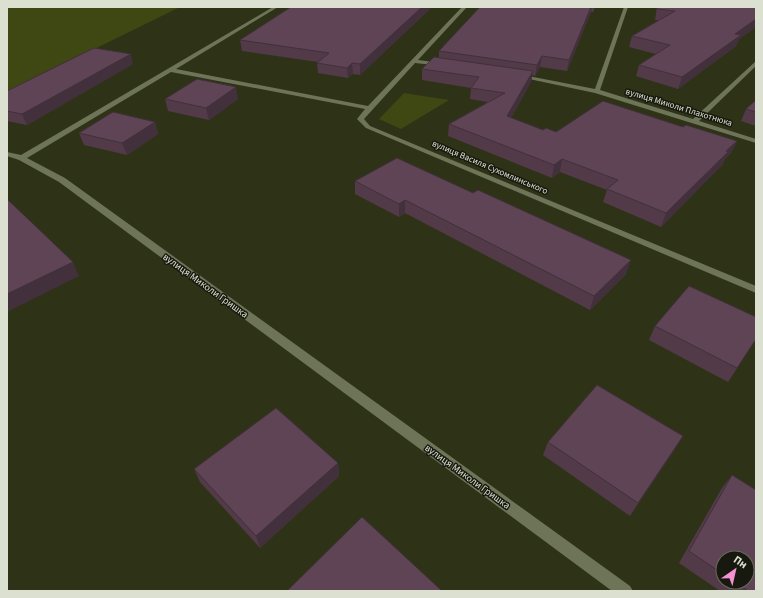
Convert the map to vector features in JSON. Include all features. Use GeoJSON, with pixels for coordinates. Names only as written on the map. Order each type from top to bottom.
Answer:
{"type":"FeatureCollection","features":[{"type":"Feature","properties":{"kind":"street"},"geometry":{"type":"LineString","coordinates":[[22,158],[276,7]]}},
{"type":"Feature","properties":{"kind":"street","name":"вулиця Василя Сухомлинського"},"geometry":{"type":"LineString","coordinates":[[465,7],[360,119],[368,127],[756,290]]}},
{"type":"Feature","properties":{"kind":"street"},"geometry":{"type":"LineString","coordinates":[[597,92],[626,7]]}},
{"type":"Feature","properties":{"kind":"street"},"geometry":{"type":"LineString","coordinates":[[413,61],[444,66]]}},
{"type":"Feature","properties":{"kind":"street"},"geometry":{"type":"LineString","coordinates":[[694,122],[756,63]]}},
{"type":"Feature","properties":{"kind":"street"},"geometry":{"type":"LineString","coordinates":[[171,70],[369,108]]}},
{"type":"Feature","properties":{"kind":"street","name":"вулиця Миколи Плахотнюка"},"geometry":{"type":"LineString","coordinates":[[514,76],[561,83],[597,92],[756,141]]}},
{"type":"Feature","properties":{"kind":"street","name":"вулиця Миколи Гришка"},"geometry":{"type":"LineString","coordinates":[[7,154],[22,158],[62,180],[625,591]]}},
{"type":"Feature","properties":{"kind":"green space"},"geometry":{"type":"Polygon","coordinates":[[[7,7],[180,7],[7,92],[7,7]]]}},
{"type":"Feature","properties":{"kind":"green space"},"geometry":{"type":"Polygon","coordinates":[[[404,93],[449,100],[401,129],[379,119],[404,93]]]}},
{"type":"Feature","properties":{"kind":"building"},"geometry":{"type":"Polygon","coordinates":[[[291,7],[422,7],[360,64],[352,63],[347,68],[317,63],[329,53],[240,40],[291,7]]]}},
{"type":"Feature","properties":{"kind":"building"},"geometry":{"type":"Polygon","coordinates":[[[480,7],[591,7],[569,60],[542,56],[537,65],[439,51],[480,7]]]}},
{"type":"Feature","properties":{"kind":"building"},"geometry":{"type":"Polygon","coordinates":[[[658,7],[756,7],[756,19],[735,34],[741,35],[682,77],[639,65],[670,45],[632,36],[675,11],[658,9],[658,7]]]}},
{"type":"Feature","properties":{"kind":"building"},"geometry":{"type":"Polygon","coordinates":[[[94,48],[131,54],[22,114],[7,111],[7,91],[94,48]]]}},
{"type":"Feature","properties":{"kind":"building"},"geometry":{"type":"Polygon","coordinates":[[[434,57],[533,71],[507,116],[543,130],[546,128],[556,132],[603,101],[683,127],[686,125],[737,141],[726,151],[728,152],[666,213],[607,189],[618,180],[562,159],[554,165],[449,124],[505,93],[471,88],[479,77],[422,69],[434,57]]]}},
{"type":"Feature","properties":{"kind":"building"},"geometry":{"type":"Polygon","coordinates":[[[197,79],[236,87],[206,108],[165,99],[197,79]]]}},
{"type":"Feature","properties":{"kind":"building"},"geometry":{"type":"Polygon","coordinates":[[[756,100],[756,112],[746,109],[756,100]]]}},
{"type":"Feature","properties":{"kind":"building"},"geometry":{"type":"Polygon","coordinates":[[[113,112],[155,122],[122,143],[79,133],[113,112]]]}},
{"type":"Feature","properties":{"kind":"building"},"geometry":{"type":"Polygon","coordinates":[[[397,158],[473,193],[478,190],[631,260],[594,296],[405,200],[399,204],[355,181],[397,158]]]}},
{"type":"Feature","properties":{"kind":"building"},"geometry":{"type":"Polygon","coordinates":[[[7,199],[73,262],[7,294],[7,199]]]}},
{"type":"Feature","properties":{"kind":"building"},"geometry":{"type":"Polygon","coordinates":[[[689,286],[756,317],[756,339],[737,368],[655,326],[689,286]]]}},
{"type":"Feature","properties":{"kind":"building"},"geometry":{"type":"Polygon","coordinates":[[[597,385],[683,436],[638,503],[548,442],[597,385]]]}},
{"type":"Feature","properties":{"kind":"building"},"geometry":{"type":"Polygon","coordinates":[[[276,408],[338,463],[256,536],[194,469],[276,408]]]}},
{"type":"Feature","properties":{"kind":"building"},"geometry":{"type":"Polygon","coordinates":[[[732,475],[756,490],[756,591],[747,590],[755,590],[755,550],[715,550],[715,569],[689,551],[732,475]]]}},
{"type":"Feature","properties":{"kind":"building"},"geometry":{"type":"Polygon","coordinates":[[[362,517],[442,591],[287,591],[362,517]]]}}]}
